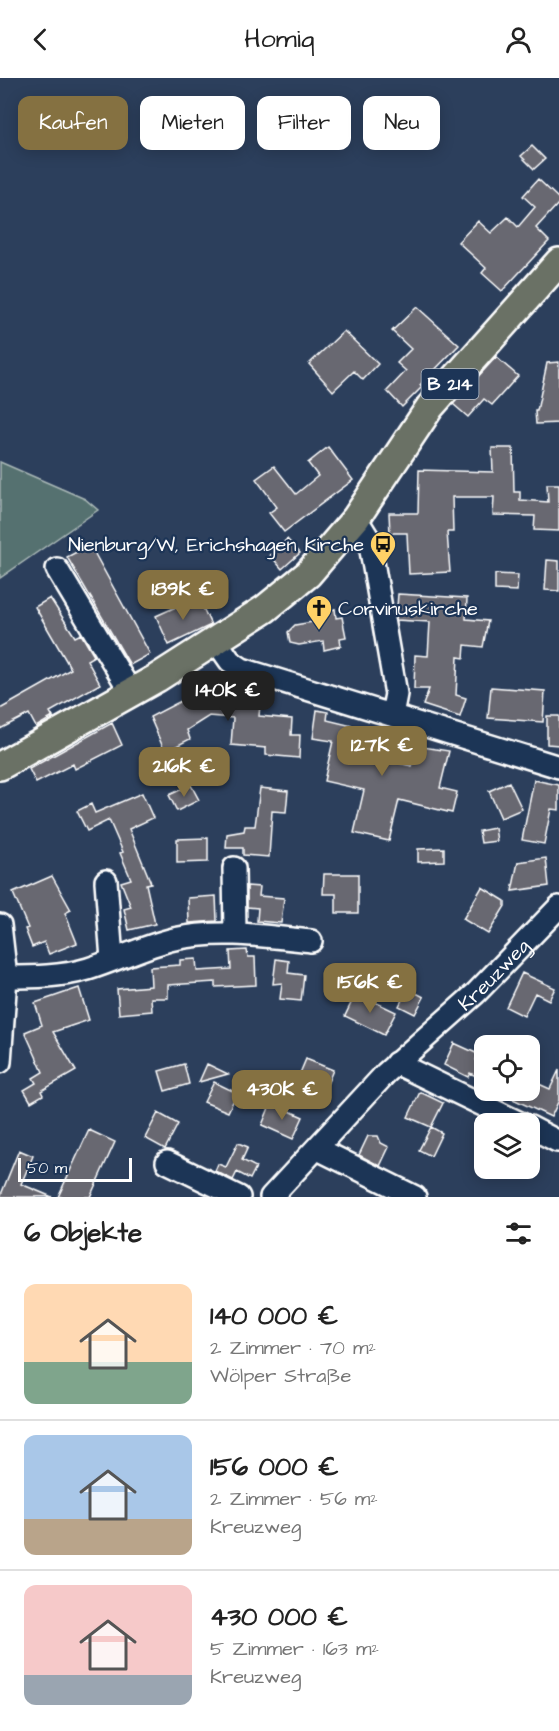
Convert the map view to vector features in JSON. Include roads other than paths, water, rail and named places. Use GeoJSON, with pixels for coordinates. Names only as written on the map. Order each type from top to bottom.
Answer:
{"type":"FeatureCollection","features":[{"type":"Feature","properties":{"kind":"main road","name":"B 214"},"geometry":{"type":"LineString","coordinates":[[0,766],[132,694],[265,609],[308,574],[356,518],[430,407],[559,262]]}},
{"type":"Feature","properties":{"kind":"street"},"geometry":{"type":"LineString","coordinates":[[356,518],[369,539],[396,694],[392,715]]}},
{"type":"Feature","properties":{"kind":"street"},"geometry":{"type":"LineString","coordinates":[[57,569],[132,694]]}},
{"type":"Feature","properties":{"kind":"street"},"geometry":{"type":"LineString","coordinates":[[216,641],[230,661],[242,669],[559,767]]}},
{"type":"Feature","properties":{"kind":"street"},"geometry":{"type":"LineString","coordinates":[[234,868],[235,933]]}},
{"type":"Feature","properties":{"kind":"street"},"geometry":{"type":"LineString","coordinates":[[106,881],[112,959]]}},
{"type":"Feature","properties":{"kind":"street","name":"Kreuzweg"},"geometry":{"type":"LineString","coordinates":[[271,1197],[396,1063],[476,993],[559,907]]}},
{"type":"Feature","properties":{"kind":"street"},"geometry":{"type":"LineString","coordinates":[[0,925],[6,977],[0,1062]]}},
{"type":"Feature","properties":{"kind":"street"},"geometry":{"type":"LineString","coordinates":[[6,977],[46,977],[87,969],[176,938],[235,933],[311,941]]}},
{"type":"Feature","properties":{"kind":"street"},"geometry":{"type":"LineString","coordinates":[[396,1063],[499,1113]]}},
{"type":"Feature","properties":{"kind":"street"},"geometry":{"type":"LineString","coordinates":[[540,1132],[557,1141]]}},
{"type":"Feature","properties":{"kind":"street"},"geometry":{"type":"LineString","coordinates":[[318,1149],[415,1197]]}},
{"type":"Feature","properties":{"kind":"street"},"geometry":{"type":"LineString","coordinates":[[167,1162],[239,1197]]}},
{"type":"Feature","properties":{"kind":"place","name":"Nienburg/W, Erichshagen Kirche"},"geometry":{"type":"Point","coordinates":[383,567]}},
{"type":"Feature","properties":{"kind":"place","name":"Corvinuskirche"},"geometry":{"type":"Point","coordinates":[319,631]}}]}
